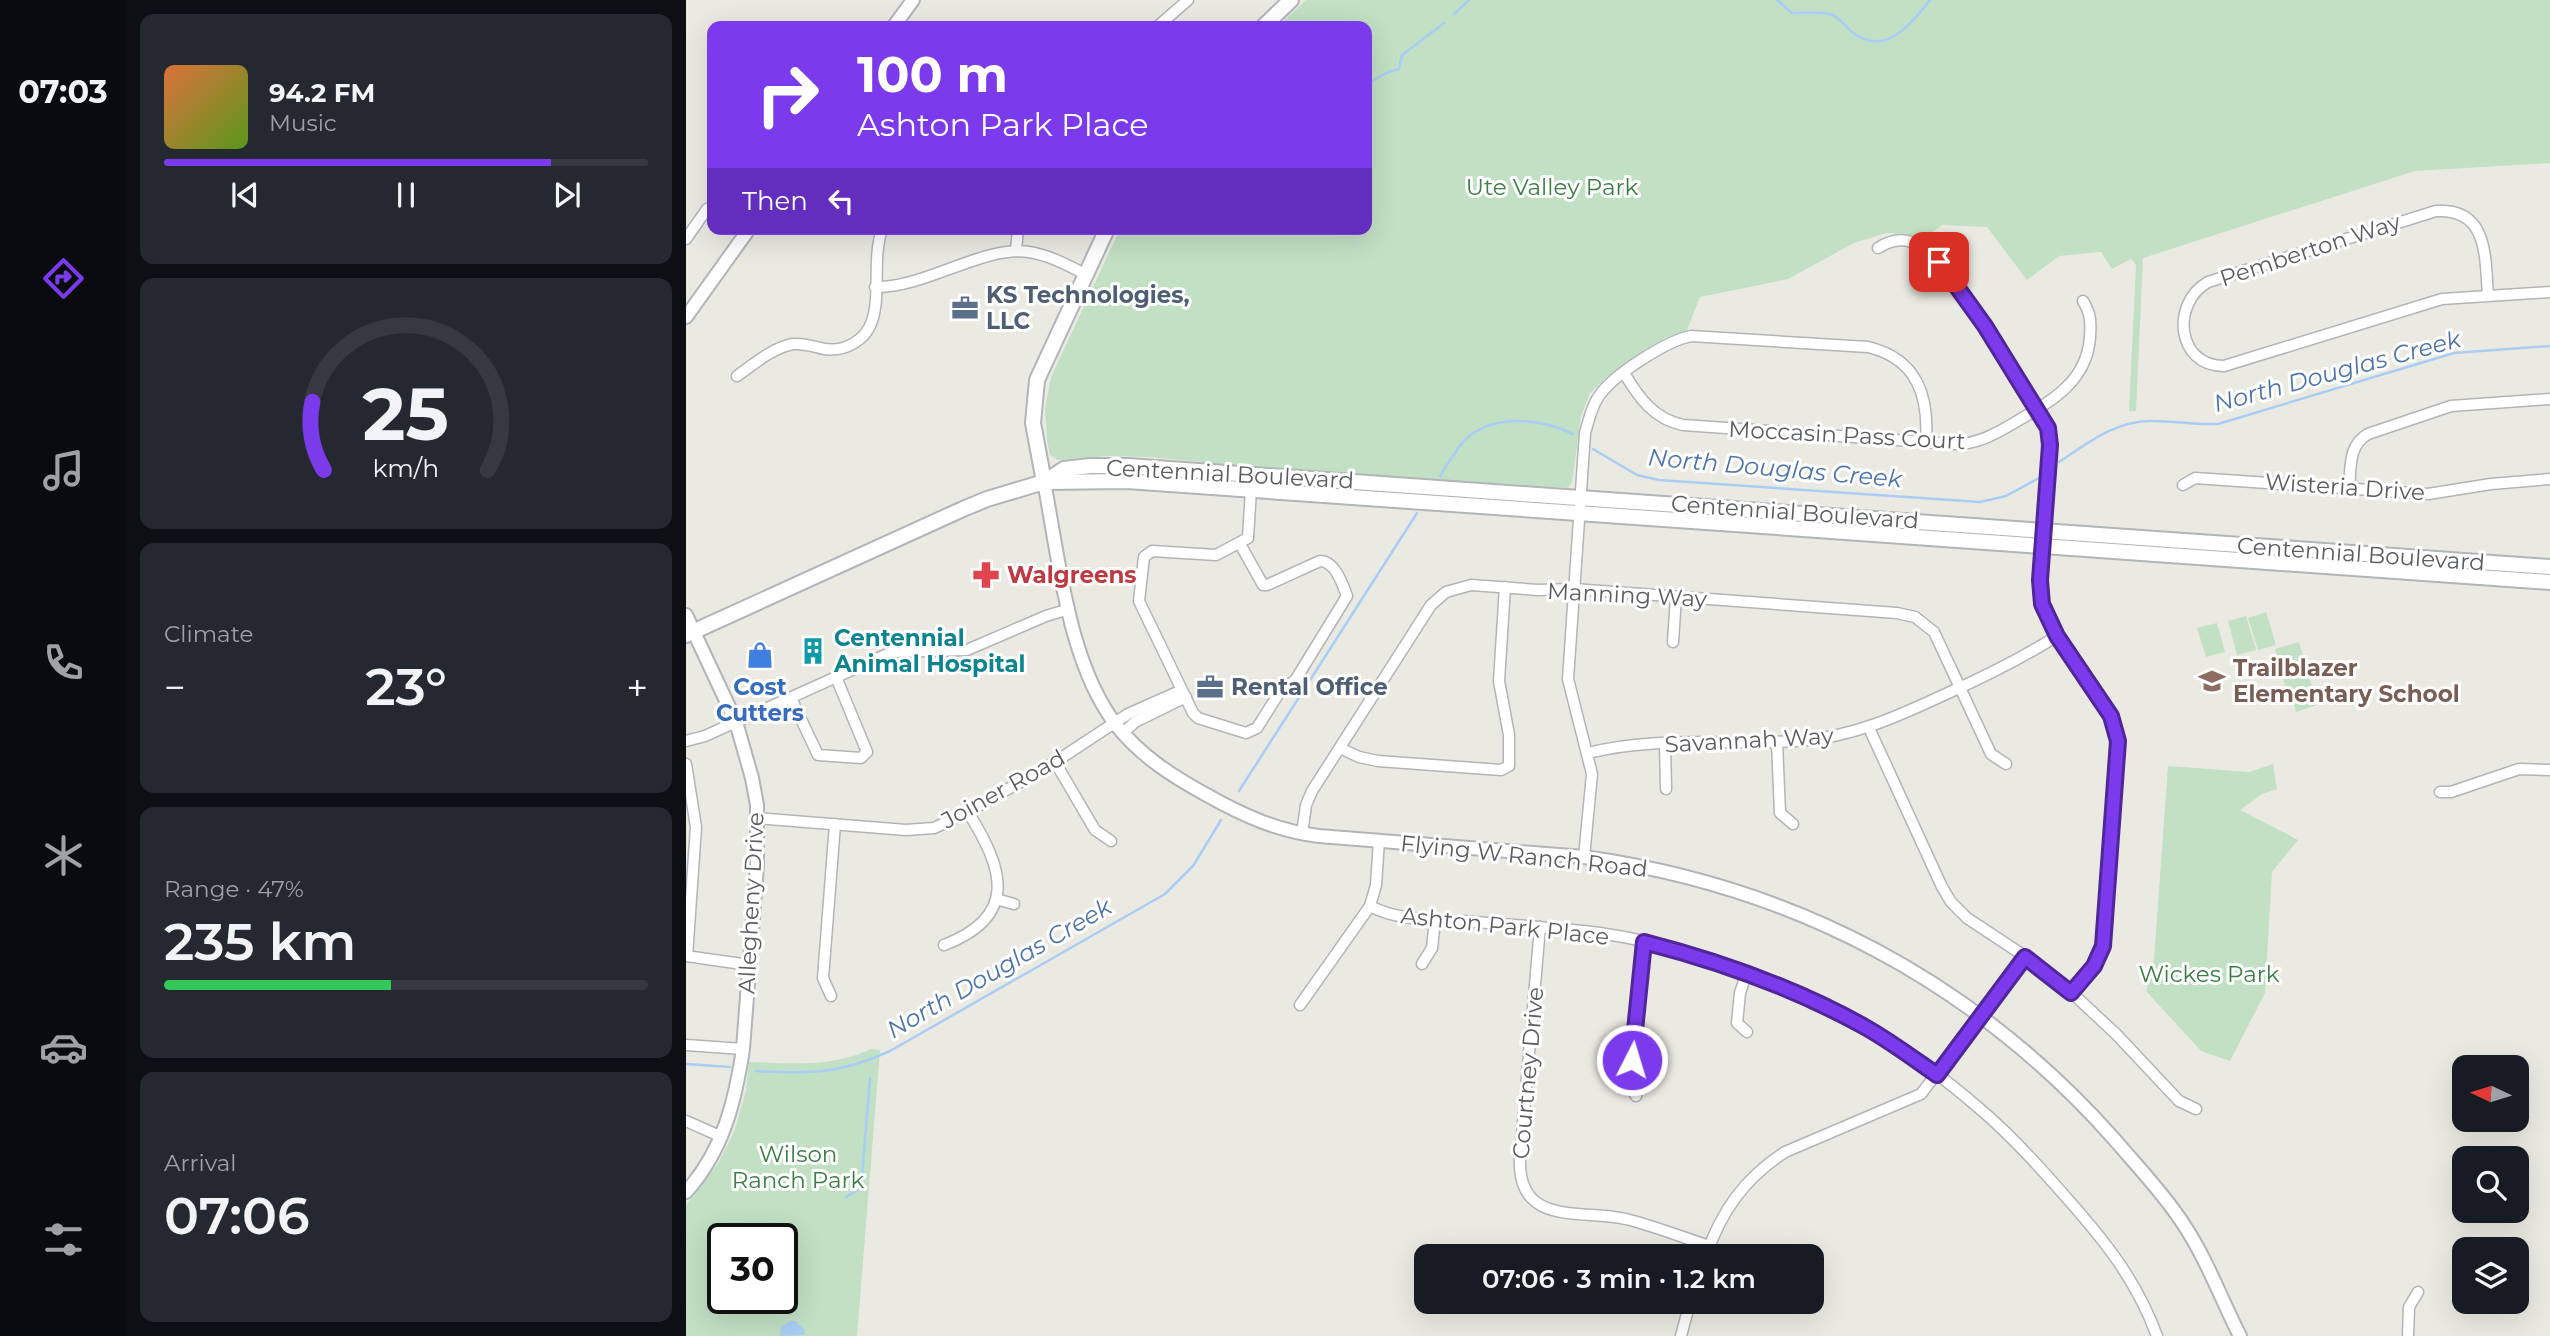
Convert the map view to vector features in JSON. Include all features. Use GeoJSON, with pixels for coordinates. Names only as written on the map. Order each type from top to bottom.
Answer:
{"type":"FeatureCollection","features":[{"type":"Feature","properties":{"kind":"main road"},"geometry":{"type":"LineString","coordinates":[[1269,21],[1291,0]]}},
{"type":"Feature","properties":{"kind":"main road"},"geometry":{"type":"LineString","coordinates":[[1044,482],[1033,423],[1035,391],[1041,367],[1104,235]]}},
{"type":"Feature","properties":{"kind":"main road","name":"Centennial Boulevard"},"geometry":{"type":"LineString","coordinates":[[1044,482],[1064,469],[1128,466],[1448,487],[1580,496],[2550,582]]}},
{"type":"Feature","properties":{"kind":"main road","name":"Centennial Boulevard"},"geometry":{"type":"LineString","coordinates":[[690,633],[963,509],[1044,482],[1127,481],[1580,513],[2550,567]]}},
{"type":"Feature","properties":{"kind":"street"},"geometry":{"type":"LineString","coordinates":[[898,21],[913,0]]}},
{"type":"Feature","properties":{"kind":"street"},"geometry":{"type":"LineString","coordinates":[[1164,21],[1188,0]]}},
{"type":"Feature","properties":{"kind":"street"},"geometry":{"type":"LineString","coordinates":[[686,239],[707,209]]}},
{"type":"Feature","properties":{"kind":"street","name":"Pemberton Way"},"geometry":{"type":"LineString","coordinates":[[2488,296],[2484,244],[2470,217],[2452,212],[2426,214],[2219,278],[2190,292],[2185,339],[2195,363],[2234,365],[2432,302],[2550,292]]}},
{"type":"Feature","properties":{"kind":"street"},"geometry":{"type":"LineString","coordinates":[[686,317],[745,235]]}},
{"type":"Feature","properties":{"kind":"street"},"geometry":{"type":"LineString","coordinates":[[737,376],[785,346],[803,344],[834,349],[852,344],[867,331],[872,320],[876,258],[881,235]]}},
{"type":"Feature","properties":{"kind":"street"},"geometry":{"type":"LineString","coordinates":[[1016,251],[1017,235]]}},
{"type":"Feature","properties":{"kind":"street"},"geometry":{"type":"LineString","coordinates":[[1878,248],[1899,239],[1930,253],[1985,326],[2048,428],[2050,445],[2040,596],[2057,636],[2106,708],[2115,725],[2119,744],[2105,937],[2094,966],[2071,993]]}},
{"type":"Feature","properties":{"kind":"street"},"geometry":{"type":"LineString","coordinates":[[875,287],[901,286],[989,257],[1016,251],[1052,258],[1085,274]]}},
{"type":"Feature","properties":{"kind":"street","name":"Moccasin Pass Court"},"geometry":{"type":"LineString","coordinates":[[1624,373],[1644,403],[1672,423],[1696,427],[1961,445],[1980,441],[2037,409],[2059,395],[2077,378],[2090,341],[2091,314],[2083,301]]}},
{"type":"Feature","properties":{"kind":"street"},"geometry":{"type":"LineString","coordinates":[[1584,857],[1592,783],[1588,753],[1568,685],[1586,433],[1592,410],[1603,389],[1664,345],[1691,336],[1868,347],[1897,360],[1919,386],[1926,407],[1926,442]]}},
{"type":"Feature","properties":{"kind":"street"},"geometry":{"type":"LineString","coordinates":[[2349,488],[2353,449],[2357,442],[2368,434],[2451,406],[2550,399]]}},
{"type":"Feature","properties":{"kind":"street"},"geometry":{"type":"LineString","coordinates":[[2272,471],[2272,483]]}},
{"type":"Feature","properties":{"kind":"street","name":"Wisteria Drive"},"geometry":{"type":"LineString","coordinates":[[2183,485],[2195,478],[2428,494],[2473,486],[2550,479]]}},
{"type":"Feature","properties":{"kind":"street","name":"Flying W Ranch Road"},"geometry":{"type":"LineString","coordinates":[[1044,482],[1069,610],[1085,668],[1119,728],[1160,768],[1254,820],[1302,834],[1584,857],[1624,863],[1709,882],[1780,906],[1880,951],[1940,986],[1982,1016],[2041,1065],[2086,1108],[2167,1202],[2193,1240],[2240,1336]]}},
{"type":"Feature","properties":{"kind":"street"},"geometry":{"type":"LineString","coordinates":[[2473,486],[2475,499]]}},
{"type":"Feature","properties":{"kind":"street"},"geometry":{"type":"LineString","coordinates":[[1240,544],[1263,585],[1320,561],[1326,561],[1332,565],[1345,591],[1346,601],[1296,678],[1292,683],[1284,685],[1257,728],[1246,733],[1198,718],[1139,601],[1144,557],[1152,551],[1216,555],[1248,538],[1251,489]]}},
{"type":"Feature","properties":{"kind":"street","name":"Manning Way"},"geometry":{"type":"LineString","coordinates":[[1302,834],[1308,798],[1340,748],[1438,598],[1462,586],[1574,589],[1897,613],[1914,617],[1934,632],[1992,754],[2006,764]]}},
{"type":"Feature","properties":{"kind":"street"},"geometry":{"type":"LineString","coordinates":[[1340,748],[1359,757],[1378,761],[1501,769],[1509,766],[1509,735],[1499,681],[1506,587]]}},
{"type":"Feature","properties":{"kind":"street"},"geometry":{"type":"LineString","coordinates":[[1673,642],[1676,597]]}},
{"type":"Feature","properties":{"kind":"street"},"geometry":{"type":"LineString","coordinates":[[686,741],[705,736],[892,652],[967,650],[1046,616],[1069,610]]}},
{"type":"Feature","properties":{"kind":"street","name":"Allegheny Drive"},"geometry":{"type":"LineString","coordinates":[[686,615],[690,633],[736,722],[752,778],[757,818],[757,866],[743,1049],[735,1099],[722,1137],[701,1173],[686,1192]]}},
{"type":"Feature","properties":{"kind":"street","name":"Savannah Way"},"geometry":{"type":"LineString","coordinates":[[1588,753],[1622,746],[1777,742],[1829,737],[1869,728],[2012,663],[2057,636]]}},
{"type":"Feature","properties":{"kind":"street"},"geometry":{"type":"LineString","coordinates":[[791,698],[818,755],[861,758],[867,752],[836,677]]}},
{"type":"Feature","properties":{"kind":"street","name":"Joiner Road"},"geometry":{"type":"LineString","coordinates":[[757,818],[919,830],[941,825],[1119,728],[1128,714],[1184,694]]}},
{"type":"Feature","properties":{"kind":"street"},"geometry":{"type":"LineString","coordinates":[[1869,728],[1946,895],[1967,918],[2025,957],[2071,993],[2116,1034],[2179,1101],[2196,1109]]}},
{"type":"Feature","properties":{"kind":"street"},"geometry":{"type":"LineString","coordinates":[[1777,742],[1780,813],[1793,824]]}},
{"type":"Feature","properties":{"kind":"street"},"geometry":{"type":"LineString","coordinates":[[1665,744],[1666,789]]}},
{"type":"Feature","properties":{"kind":"street"},"geometry":{"type":"LineString","coordinates":[[1055,762],[1095,831],[1111,841]]}},
{"type":"Feature","properties":{"kind":"street"},"geometry":{"type":"LineString","coordinates":[[686,764],[694,808],[686,956],[749,965]]}},
{"type":"Feature","properties":{"kind":"street"},"geometry":{"type":"LineString","coordinates":[[2440,792],[2451,792],[2519,769],[2550,770]]}},
{"type":"Feature","properties":{"kind":"street"},"geometry":{"type":"LineString","coordinates":[[944,945],[972,931],[990,912],[996,899],[998,885],[994,858],[968,812]]}},
{"type":"Feature","properties":{"kind":"street"},"geometry":{"type":"LineString","coordinates":[[831,996],[823,978],[835,824]]}},
{"type":"Feature","properties":{"kind":"street"},"geometry":{"type":"LineString","coordinates":[[1300,1005],[1370,906],[1376,885],[1379,841]]}},
{"type":"Feature","properties":{"kind":"street"},"geometry":{"type":"LineString","coordinates":[[996,899],[1014,904]]}},
{"type":"Feature","properties":{"kind":"street","name":"Ashton Park Place"},"geometry":{"type":"LineString","coordinates":[[1370,906],[1387,914],[1601,933],[1644,942],[1746,972],[1834,1010],[1937,1075],[1980,1109],[2024,1150],[2112,1250],[2127,1274],[2157,1336]]}},
{"type":"Feature","properties":{"kind":"street"},"geometry":{"type":"LineString","coordinates":[[1422,964],[1432,948],[1435,920]]}},
{"type":"Feature","properties":{"kind":"street","name":"Courtney Drive"},"geometry":{"type":"LineString","coordinates":[[1540,927],[1520,1158],[1522,1184],[1532,1199],[1552,1211],[1623,1219],[1689,1244]]}},
{"type":"Feature","properties":{"kind":"street"},"geometry":{"type":"LineString","coordinates":[[1636,1096],[1629,1084],[1644,942]]}},
{"type":"Feature","properties":{"kind":"street"},"geometry":{"type":"LineString","coordinates":[[1710,1244],[1731,1202],[1770,1162],[1785,1152],[1920,1094],[2025,957]]}},
{"type":"Feature","properties":{"kind":"street"},"geometry":{"type":"LineString","coordinates":[[1746,972],[1740,993],[1737,1023],[1747,1032]]}},
{"type":"Feature","properties":{"kind":"street"},"geometry":{"type":"LineString","coordinates":[[686,1045],[743,1049]]}},
{"type":"Feature","properties":{"kind":"street"},"geometry":{"type":"LineString","coordinates":[[686,1122],[722,1137]]}},
{"type":"Feature","properties":{"kind":"street"},"geometry":{"type":"LineString","coordinates":[[2409,1336],[2409,1307],[2418,1292]]}},
{"type":"Feature","properties":{"kind":"street"},"geometry":{"type":"LineString","coordinates":[[1681,1336],[1687,1314]]}},
{"type":"Feature","properties":{"kind":"green space","name":"Ute Valley Park"},"geometry":{"type":"Polygon","coordinates":[[[1306,0],[2550,0],[2550,163],[2415,171],[2143,258],[2136,411],[2129,411],[2136,265],[2131,259],[2112,269],[2101,252],[2059,256],[2027,280],[1987,227],[1942,225],[1922,240],[1906,234],[1886,233],[1854,243],[1788,279],[1700,297],[1687,330],[1665,338],[1605,378],[1590,393],[1581,416],[1572,483],[1568,488],[1288,470],[1149,457],[1104,456],[1058,460],[1050,455],[1047,440],[1045,408],[1051,377],[1117,235],[1372,235],[1372,21],[1283,21],[1306,0]]]}},
{"type":"Feature","properties":{"kind":"green space"},"geometry":{"type":"Polygon","coordinates":[[[2266,612],[2276,645],[2258,650],[2248,618],[2266,612]]]}},
{"type":"Feature","properties":{"kind":"green space"},"geometry":{"type":"Polygon","coordinates":[[[2246,616],[2256,650],[2237,655],[2228,621],[2246,616]]]}},
{"type":"Feature","properties":{"kind":"green space"},"geometry":{"type":"Polygon","coordinates":[[[2217,623],[2225,652],[2206,657],[2197,628],[2217,623]]]}},
{"type":"Feature","properties":{"kind":"green space"},"geometry":{"type":"Polygon","coordinates":[[[2299,642],[2317,705],[2296,712],[2289,689],[2286,689],[2275,649],[2299,642]]]}},
{"type":"Feature","properties":{"kind":"green space","name":"Wickes Park"},"geometry":{"type":"Polygon","coordinates":[[[2273,764],[2277,789],[2262,794],[2240,810],[2298,840],[2272,872],[2265,993],[2230,1061],[2201,1051],[2146,991],[2154,959],[2168,766],[2249,772],[2273,764]]]}},
{"type":"Feature","properties":{"kind":"green space","name":"Wilson Ranch Park"},"geometry":{"type":"Polygon","coordinates":[[[871,1049],[880,1050],[857,1336],[686,1336],[686,1205],[717,1165],[734,1132],[746,1091],[749,1062],[811,1063],[841,1059],[871,1049]]]}},
{"type":"Feature","properties":{"kind":"water"},"geometry":{"type":"Polygon","coordinates":[[[791,1321],[804,1329],[805,1335],[777,1336],[780,1335],[781,1327],[791,1321]]]}},
{"type":"Feature","properties":{"kind":"waterway"},"geometry":{"type":"LineString","coordinates":[[1454,14],[1469,0]]}},
{"type":"Feature","properties":{"kind":"waterway"},"geometry":{"type":"LineString","coordinates":[[1777,0],[1792,13],[1830,14],[1855,34],[1867,40],[1878,41],[1888,39],[1907,27],[1930,0]]}},
{"type":"Feature","properties":{"kind":"waterway"},"geometry":{"type":"LineString","coordinates":[[1372,81],[1399,69],[1402,55],[1444,23]]}},
{"type":"Feature","properties":{"kind":"waterway","name":"North Douglas Creek"},"geometry":{"type":"LineString","coordinates":[[2059,462],[2092,440],[2127,424],[2153,421],[2218,424],[2454,353],[2550,346]]}},
{"type":"Feature","properties":{"kind":"waterway","name":"North Douglas Creek"},"geometry":{"type":"LineString","coordinates":[[1440,476],[1469,436],[1494,424],[1534,422],[1573,434]]}},
{"type":"Feature","properties":{"kind":"waterway","name":"North Douglas Creek"},"geometry":{"type":"LineString","coordinates":[[1593,449],[1637,475],[1659,480],[1980,502],[2006,496],[2039,478]]}},
{"type":"Feature","properties":{"kind":"waterway","name":"North Douglas Creek"},"geometry":{"type":"LineString","coordinates":[[1239,791],[1417,513]]}},
{"type":"Feature","properties":{"kind":"waterway","name":"North Douglas Creek"},"geometry":{"type":"LineString","coordinates":[[756,1071],[824,1071],[856,1064],[890,1051],[1165,894],[1193,866],[1221,820]]}},
{"type":"Feature","properties":{"kind":"waterway","name":"North Douglas Creek"},"geometry":{"type":"LineString","coordinates":[[686,1064],[730,1067]]}},
{"type":"Feature","properties":{"kind":"waterway"},"geometry":{"type":"LineString","coordinates":[[846,1197],[861,1188],[870,1078]]}},
{"type":"Feature","properties":{"kind":"place","name":"KS Technologies, LLC"},"geometry":{"type":"Point","coordinates":[965,308]}},
{"type":"Feature","properties":{"kind":"place","name":"Walgreens"},"geometry":{"type":"Point","coordinates":[986,575]}},
{"type":"Feature","properties":{"kind":"place","name":"Centennial Animal Hospital"},"geometry":{"type":"Point","coordinates":[813,651]}},
{"type":"Feature","properties":{"kind":"place","name":"Cost Cutters"},"geometry":{"type":"Point","coordinates":[760,655]}},
{"type":"Feature","properties":{"kind":"place","name":"Trailblazer Elementary School"},"geometry":{"type":"Point","coordinates":[2212,681]}},
{"type":"Feature","properties":{"kind":"place","name":"Rental Office"},"geometry":{"type":"Point","coordinates":[1210,687]}},
{"type":"Feature","properties":{"kind":"route"},"geometry":{"type":"LineString","coordinates":[[1632,1060],[1644,942],[1718,962],[1807,997],[1868,1029],[1937,1075],[2025,957],[2071,993],[2094,966],[2103,946],[2118,735],[2111,716],[2050,624],[2040,596],[2050,445],[2048,428],[1985,326],[1939,262]]}}]}
